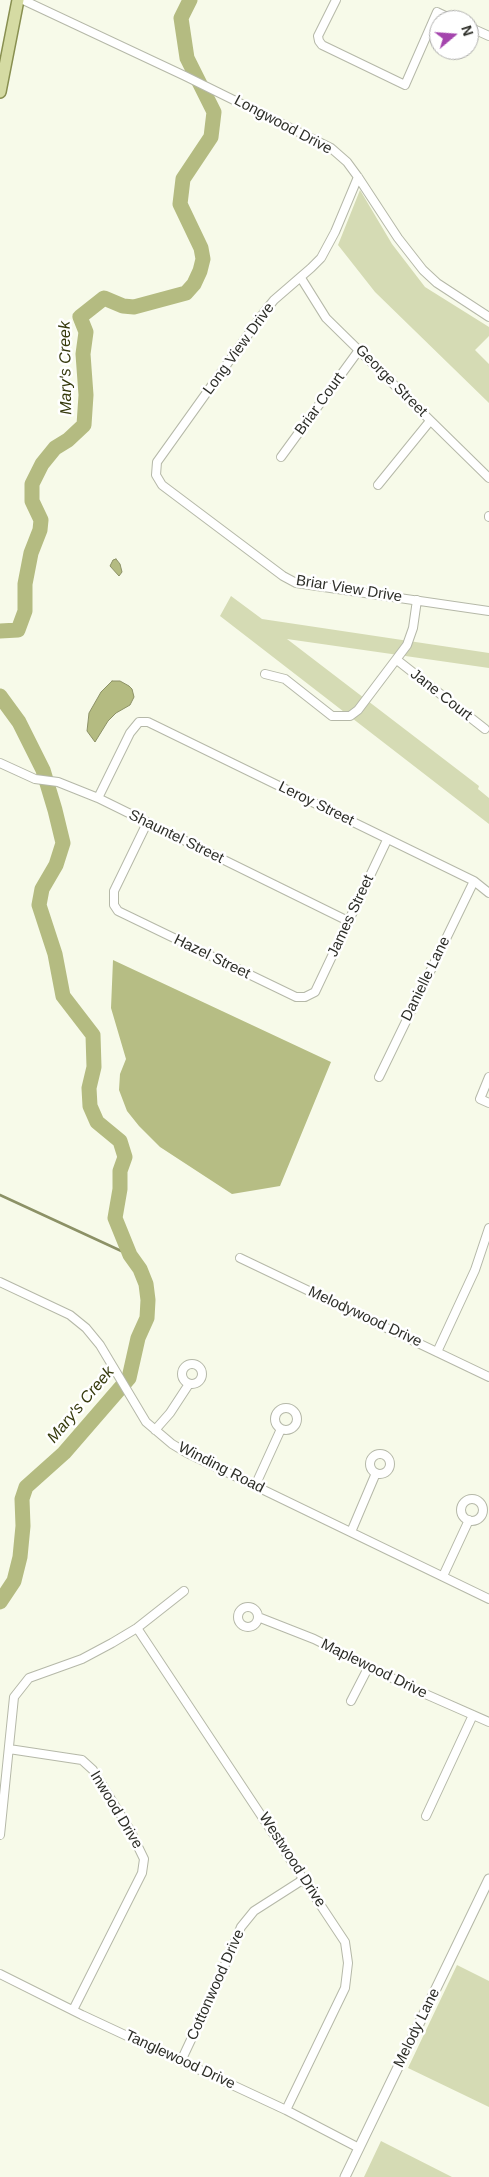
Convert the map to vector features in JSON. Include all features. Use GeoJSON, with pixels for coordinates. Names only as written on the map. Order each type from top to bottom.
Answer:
{"type":"FeatureCollection","features":[{"type":"Feature","properties":{"kind":"main road"},"geometry":{"type":"LineString","coordinates":[[0,92],[18,0]]}},
{"type":"Feature","properties":{"kind":"street","name":"Longwood Drive"},"geometry":{"type":"LineString","coordinates":[[23,0],[185,76],[331,148],[347,162],[398,238],[423,270],[437,284],[489,317]]}},
{"type":"Feature","properties":{"kind":"street"},"geometry":{"type":"LineString","coordinates":[[336,0],[318,36],[322,45],[405,85],[429,30]]}},
{"type":"Feature","properties":{"kind":"street","name":"Long View Drive"},"geometry":{"type":"LineString","coordinates":[[156,475],[157,462],[265,311],[274,300],[301,278],[321,258],[358,177]]}},
{"type":"Feature","properties":{"kind":"street","name":"George Street"},"geometry":{"type":"LineString","coordinates":[[301,278],[326,318],[489,478]]}},
{"type":"Feature","properties":{"kind":"street","name":"Briar Court"},"geometry":{"type":"LineString","coordinates":[[281,457],[359,350]]}},
{"type":"Feature","properties":{"kind":"street"},"geometry":{"type":"LineString","coordinates":[[378,485],[430,421]]}},
{"type":"Feature","properties":{"kind":"street","name":"Briar View Drive"},"geometry":{"type":"LineString","coordinates":[[156,475],[162,485],[283,576],[296,583],[489,610]]}},
{"type":"Feature","properties":{"kind":"street"},"geometry":{"type":"LineString","coordinates":[[265,674],[285,679],[332,716],[350,716],[358,710],[397,660],[411,636],[417,600]]}},
{"type":"Feature","properties":{"kind":"street","name":"Jane Court"},"geometry":{"type":"LineString","coordinates":[[397,660],[485,729]]}},
{"type":"Feature","properties":{"kind":"street","name":"Leroy Street"},"geometry":{"type":"LineString","coordinates":[[98,798],[130,733],[140,722],[156,725],[387,840],[474,881],[489,893]]}},
{"type":"Feature","properties":{"kind":"street","name":"Shauntel Street"},"geometry":{"type":"LineString","coordinates":[[0,763],[34,779],[58,782],[98,798],[147,824],[348,922]]}},
{"type":"Feature","properties":{"kind":"street","name":"Hazel Street"},"geometry":{"type":"LineString","coordinates":[[147,824],[114,892],[114,905],[123,914],[288,994],[296,997],[305,997],[315,992]]}},
{"type":"Feature","properties":{"kind":"street","name":"James Street"},"geometry":{"type":"LineString","coordinates":[[315,992],[387,840]]}},
{"type":"Feature","properties":{"kind":"street","name":"Danielle Lane"},"geometry":{"type":"LineString","coordinates":[[379,1077],[474,881]]}},
{"type":"Feature","properties":{"kind":"street"},"geometry":{"type":"LineString","coordinates":[[489,1077],[480,1099],[489,1103]]}},
{"type":"Feature","properties":{"kind":"street"},"geometry":{"type":"LineString","coordinates":[[437,1352],[472,1279],[488,1233]]}},
{"type":"Feature","properties":{"kind":"street","name":"Melodywood Drive"},"geometry":{"type":"LineString","coordinates":[[240,1258],[489,1377]]}},
{"type":"Feature","properties":{"kind":"street","name":"Winding Road"},"geometry":{"type":"LineString","coordinates":[[0,1282],[70,1315],[86,1328],[100,1345],[146,1422],[186,1453],[489,1599]]}},
{"type":"Feature","properties":{"kind":"street"},"geometry":{"type":"LineString","coordinates":[[155,1430],[189,1384]]}},
{"type":"Feature","properties":{"kind":"street"},"geometry":{"type":"LineString","coordinates":[[255,1486],[281,1429]]}},
{"type":"Feature","properties":{"kind":"street"},"geometry":{"type":"LineString","coordinates":[[351,1532],[376,1473]]}},
{"type":"Feature","properties":{"kind":"street"},"geometry":{"type":"LineString","coordinates":[[443,1576],[469,1520]]}},
{"type":"Feature","properties":{"kind":"street"},"geometry":{"type":"LineString","coordinates":[[0,1834],[3,1770],[9,1749],[14,1697],[29,1678],[82,1659],[137,1628],[184,1591]]}},
{"type":"Feature","properties":{"kind":"street","name":"Maplewood Drive"},"geometry":{"type":"LineString","coordinates":[[258,1617],[314,1639],[368,1668],[489,1722]]}},
{"type":"Feature","properties":{"kind":"street","name":"Westwood Drive"},"geometry":{"type":"LineString","coordinates":[[137,1628],[346,1942],[348,1963],[345,1988],[286,2110]]}},
{"type":"Feature","properties":{"kind":"street"},"geometry":{"type":"LineString","coordinates":[[351,1701],[368,1668]]}},
{"type":"Feature","properties":{"kind":"street"},"geometry":{"type":"LineString","coordinates":[[426,1816],[473,1715]]}},
{"type":"Feature","properties":{"kind":"street","name":"Inwood Drive"},"geometry":{"type":"LineString","coordinates":[[9,1749],[82,1760],[93,1770],[130,1830],[144,1859],[142,1873],[73,2010]]}},
{"type":"Feature","properties":{"kind":"street","name":"Cottonwood Drive"},"geometry":{"type":"LineString","coordinates":[[181,2061],[241,1927],[254,1911],[304,1879]]}},
{"type":"Feature","properties":{"kind":"street","name":"Melody Lane"},"geometry":{"type":"LineString","coordinates":[[345,2177],[489,1879]]}},
{"type":"Feature","properties":{"kind":"street","name":"Tanglewood Drive"},"geometry":{"type":"LineString","coordinates":[[0,1974],[286,2110],[359,2148]]}},
{"type":"Feature","properties":{"kind":"shaded area"},"geometry":{"type":"Polygon","coordinates":[[[360,190],[392,244],[425,287],[489,327],[489,336],[475,350],[489,364],[489,403],[375,292],[338,245],[360,190]]]}},
{"type":"Feature","properties":{"kind":"shaded area"},"geometry":{"type":"Polygon","coordinates":[[[116,559],[120,564],[122,572],[119,576],[110,566],[113,560],[116,559]]]}},
{"type":"Feature","properties":{"kind":"shaded area"},"geometry":{"type":"Polygon","coordinates":[[[231,596],[262,619],[489,653],[489,668],[287,639],[479,786],[478,789],[489,798],[489,824],[220,616],[231,596]]]}},
{"type":"Feature","properties":{"kind":"shaded area"},"geometry":{"type":"Polygon","coordinates":[[[112,681],[120,681],[129,686],[134,697],[130,705],[116,713],[108,721],[95,742],[87,731],[89,713],[101,692],[112,681]]]}},
{"type":"Feature","properties":{"kind":"shaded area"},"geometry":{"type":"Polygon","coordinates":[[[113,960],[331,1062],[280,1186],[232,1194],[160,1147],[127,1111],[119,1090],[120,1074],[126,1059],[111,1008],[113,960]]]}},
{"type":"Feature","properties":{"kind":"shaded area"},"geometry":{"type":"Polygon","coordinates":[[[457,1965],[489,1981],[489,2107],[408,2068],[457,1965]]]}},
{"type":"Feature","properties":{"kind":"shaded area"},"geometry":{"type":"Polygon","coordinates":[[[381,2141],[452,2177],[364,2177],[381,2141]]]}},
{"type":"Feature","properties":{"kind":"waterway","name":"Mary's Creek"},"geometry":{"type":"LineString","coordinates":[[0,631],[18,630],[25,611],[25,584],[31,553],[40,530],[41,520],[32,501],[32,484],[42,464],[55,448],[68,440],[84,425],[86,395],[83,354],[86,332],[80,317],[104,298],[123,306],[134,307],[186,293],[194,284],[200,271],[203,259],[201,248],[180,204],[183,179],[211,137],[214,112],[187,58],[181,18],[190,0]]}},
{"type":"Feature","properties":{"kind":"waterway","name":"Mary's Creek"},"geometry":{"type":"LineString","coordinates":[[0,696],[19,722],[43,770],[55,810],[63,843],[56,865],[42,889],[39,905],[55,954],[63,996],[93,1035],[94,1067],[89,1088],[90,1106],[97,1122],[120,1141],[125,1157],[120,1171],[120,1189],[115,1218],[130,1255],[140,1269],[146,1284],[148,1300],[147,1318],[138,1338],[129,1378],[64,1453],[26,1487],[22,1499],[23,1526],[20,1557],[14,1581],[0,1602]]}},
{"type":"Feature","properties":{"kind":"waterway"},"geometry":{"type":"LineString","coordinates":[[0,1195],[130,1255]]}}]}
